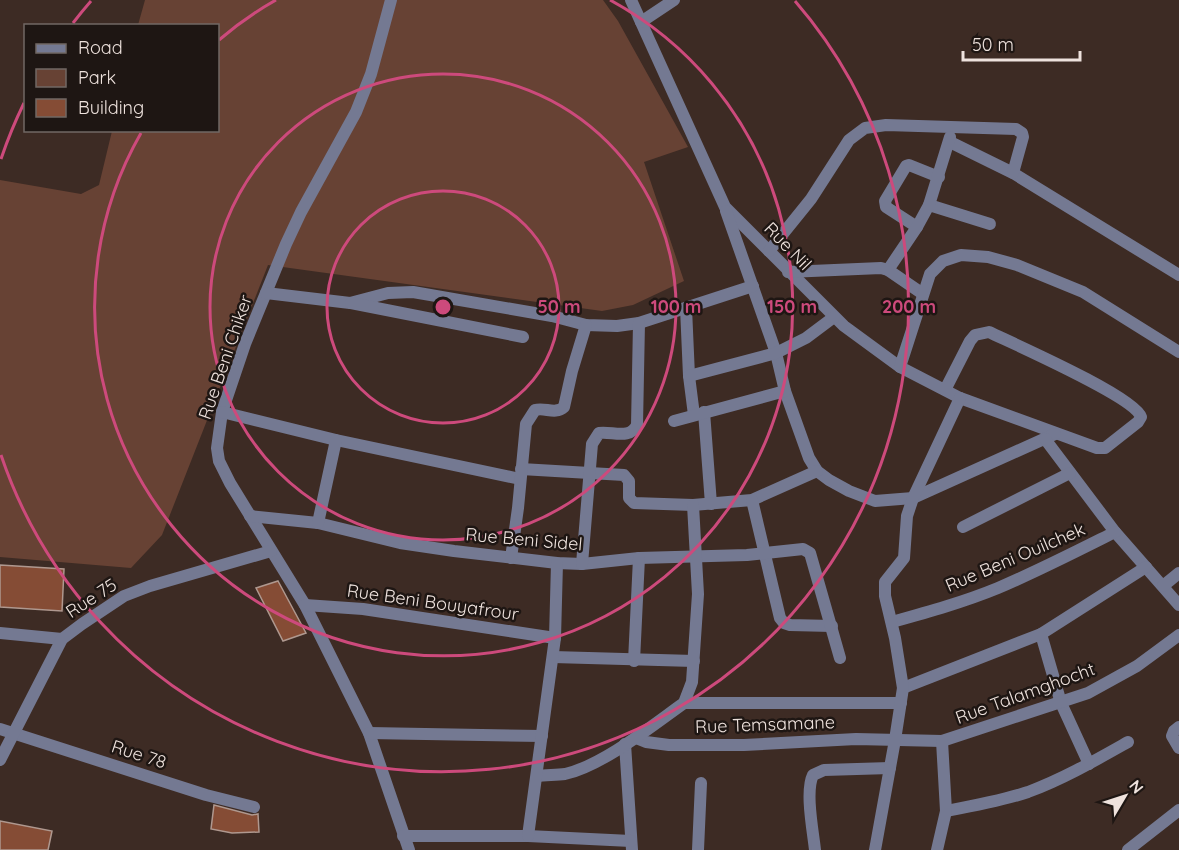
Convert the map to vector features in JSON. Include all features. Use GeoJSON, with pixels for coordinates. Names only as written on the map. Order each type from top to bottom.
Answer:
{"type":"FeatureCollection","features":[{"type":"Feature","properties":{"kind":"street","name":"Rue Beni Chiker"},"geometry":{"type":"LineString","coordinates":[[390,0],[371,74],[356,112],[301,212],[245,344],[222,412],[218,441],[219,461],[305,605],[369,733],[409,850]]}},
{"type":"Feature","properties":{"kind":"street","name":"Rue Nil"},"geometry":{"type":"LineString","coordinates":[[631,0],[725,207],[834,317],[872,348],[900,366],[945,390],[960,398],[1050,436],[1101,449],[1141,417],[1136,409],[1112,393],[989,332],[975,335],[969,341],[945,390]]}},
{"type":"Feature","properties":{"kind":"street"},"geometry":{"type":"LineString","coordinates":[[640,22],[674,0]]}},
{"type":"Feature","properties":{"kind":"street"},"geometry":{"type":"LineString","coordinates":[[888,270],[929,205],[950,142],[951,125]]}},
{"type":"Feature","properties":{"kind":"street"},"geometry":{"type":"LineString","coordinates":[[769,251],[811,199],[843,147],[857,133],[874,126],[951,125],[1019,130],[1023,137],[1013,173]]}},
{"type":"Feature","properties":{"kind":"street"},"geometry":{"type":"LineString","coordinates":[[950,142],[1013,173],[1179,275]]}},
{"type":"Feature","properties":{"kind":"street"},"geometry":{"type":"LineString","coordinates":[[917,227],[886,207],[885,201],[906,166],[909,165],[939,177]]}},
{"type":"Feature","properties":{"kind":"street"},"geometry":{"type":"LineString","coordinates":[[929,205],[990,224]]}},
{"type":"Feature","properties":{"kind":"street"},"geometry":{"type":"LineString","coordinates":[[725,207],[776,353],[785,391],[809,458],[817,471],[829,480],[865,498],[885,501],[913,498],[1050,436],[1070,473],[1116,532],[1179,605]]}},
{"type":"Feature","properties":{"kind":"street"},"geometry":{"type":"LineString","coordinates":[[900,366],[930,274],[943,261],[961,255],[988,257],[1017,265],[1083,292],[1179,352]]}},
{"type":"Feature","properties":{"kind":"street"},"geometry":{"type":"LineString","coordinates":[[788,272],[870,267],[888,270],[923,294]]}},
{"type":"Feature","properties":{"kind":"street"},"geometry":{"type":"LineString","coordinates":[[350,303],[388,293],[412,292],[552,316],[586,325],[617,326],[639,323],[753,286]]}},
{"type":"Feature","properties":{"kind":"street"},"geometry":{"type":"LineString","coordinates":[[266,293],[350,303],[523,337]]}},
{"type":"Feature","properties":{"kind":"street"},"geometry":{"type":"LineString","coordinates":[[686,308],[688,376],[699,414],[711,504]]}},
{"type":"Feature","properties":{"kind":"street"},"geometry":{"type":"LineString","coordinates":[[688,376],[776,353],[806,338],[834,317]]}},
{"type":"Feature","properties":{"kind":"street"},"geometry":{"type":"LineString","coordinates":[[582,564],[592,444],[597,435],[602,432],[628,434],[635,429],[637,424],[639,323]]}},
{"type":"Feature","properties":{"kind":"street"},"geometry":{"type":"LineString","coordinates":[[511,558],[528,420],[535,410],[558,411],[564,407],[586,325]]}},
{"type":"Feature","properties":{"kind":"street"},"geometry":{"type":"LineString","coordinates":[[674,421],[785,391]]}},
{"type":"Feature","properties":{"kind":"street"},"geometry":{"type":"LineString","coordinates":[[874,850],[896,740],[903,688],[892,622],[885,596],[885,582],[904,558],[905,528],[913,498],[960,398]]}},
{"type":"Feature","properties":{"kind":"street"},"geometry":{"type":"LineString","coordinates":[[222,412],[336,440],[520,474],[624,475],[629,481],[629,498],[634,503],[693,505],[752,500],[817,471]]}},
{"type":"Feature","properties":{"kind":"street"},"geometry":{"type":"LineString","coordinates":[[318,523],[336,440]]}},
{"type":"Feature","properties":{"kind":"street"},"geometry":{"type":"LineString","coordinates":[[963,527],[1070,473]]}},
{"type":"Feature","properties":{"kind":"street"},"geometry":{"type":"LineString","coordinates":[[752,500],[778,613],[784,623],[832,626],[840,658]]}},
{"type":"Feature","properties":{"kind":"street"},"geometry":{"type":"LineString","coordinates":[[537,776],[564,774],[576,770],[630,741],[684,703],[690,690],[694,661],[699,594],[693,505]]}},
{"type":"Feature","properties":{"kind":"street","name":"Rue Beni Sidel"},"geometry":{"type":"LineString","coordinates":[[250,516],[318,523],[400,543],[557,563],[582,564],[639,558],[698,557],[803,549],[810,553],[832,626]]}},
{"type":"Feature","properties":{"kind":"street","name":"Rue Beni Ouilchek"},"geometry":{"type":"LineString","coordinates":[[892,622],[997,588],[1046,567],[1116,532]]}},
{"type":"Feature","properties":{"kind":"street","name":"Rue 75"},"geometry":{"type":"LineString","coordinates":[[0,760],[62,639],[124,596],[150,586],[271,551]]}},
{"type":"Feature","properties":{"kind":"street"},"geometry":{"type":"LineString","coordinates":[[634,661],[639,558]]}},
{"type":"Feature","properties":{"kind":"street"},"geometry":{"type":"LineString","coordinates":[[528,836],[553,657],[557,563]]}},
{"type":"Feature","properties":{"kind":"street"},"geometry":{"type":"LineString","coordinates":[[903,688],[1041,634],[1146,567]]}},
{"type":"Feature","properties":{"kind":"street"},"geometry":{"type":"LineString","coordinates":[[1163,586],[1179,573]]}},
{"type":"Feature","properties":{"kind":"street","name":"Rue Beni Bouyafrour"},"geometry":{"type":"LineString","coordinates":[[305,605],[363,609],[555,638]]}},
{"type":"Feature","properties":{"kind":"street"},"geometry":{"type":"LineString","coordinates":[[0,633],[62,639]]}},
{"type":"Feature","properties":{"kind":"street"},"geometry":{"type":"LineString","coordinates":[[1041,634],[1061,703],[1089,764]]}},
{"type":"Feature","properties":{"kind":"street","name":"Rue Talamghocht"},"geometry":{"type":"LineString","coordinates":[[896,740],[942,741],[1089,693],[1137,666],[1179,635]]}},
{"type":"Feature","properties":{"kind":"street"},"geometry":{"type":"LineString","coordinates":[[553,657],[694,661]]}},
{"type":"Feature","properties":{"kind":"street"},"geometry":{"type":"LineString","coordinates":[[684,703],[902,703]]}},
{"type":"Feature","properties":{"kind":"street"},"geometry":{"type":"LineString","coordinates":[[1179,727],[1172,736],[1179,748]]}},
{"type":"Feature","properties":{"kind":"street","name":"Rue 78"},"geometry":{"type":"LineString","coordinates":[[0,729],[254,807]]}},
{"type":"Feature","properties":{"kind":"street"},"geometry":{"type":"LineString","coordinates":[[369,733],[542,736]]}},
{"type":"Feature","properties":{"kind":"street","name":"Rue Temsamane"},"geometry":{"type":"LineString","coordinates":[[630,741],[669,745],[744,745],[856,739],[896,740]]}},
{"type":"Feature","properties":{"kind":"street"},"geometry":{"type":"LineString","coordinates":[[403,836],[528,836],[632,845],[630,741]]}},
{"type":"Feature","properties":{"kind":"street"},"geometry":{"type":"LineString","coordinates":[[934,850],[946,811],[942,741]]}},
{"type":"Feature","properties":{"kind":"street"},"geometry":{"type":"LineString","coordinates":[[946,811],[1002,800],[1028,791],[1089,764],[1128,742]]}},
{"type":"Feature","properties":{"kind":"street"},"geometry":{"type":"LineString","coordinates":[[815,850],[811,781],[816,772],[890,768]]}},
{"type":"Feature","properties":{"kind":"street"},"geometry":{"type":"LineString","coordinates":[[698,850],[701,783]]}},
{"type":"Feature","properties":{"kind":"street"},"geometry":{"type":"LineString","coordinates":[[1128,850],[1177,816]]}},
{"type":"Feature","properties":{"kind":"green space"},"geometry":{"type":"Polygon","coordinates":[[[145,0],[603,0],[618,21],[688,147],[644,162],[684,281],[633,305],[602,311],[268,265],[162,535],[131,568],[0,557],[0,180],[81,194],[99,185],[112,132],[219,132],[219,24],[138,24],[145,0]]]}},
{"type":"Feature","properties":{"kind":"building"},"geometry":{"type":"Polygon","coordinates":[[[0,565],[64,569],[62,611],[0,607],[0,565]]]}},
{"type":"Feature","properties":{"kind":"building"},"geometry":{"type":"Polygon","coordinates":[[[278,581],[306,633],[283,641],[256,588],[278,581]]]}},
{"type":"Feature","properties":{"kind":"building"},"geometry":{"type":"Polygon","coordinates":[[[214,805],[252,815],[258,814],[259,832],[232,833],[211,829],[214,805]]]}},
{"type":"Feature","properties":{"kind":"building"},"geometry":{"type":"Polygon","coordinates":[[[0,821],[52,831],[48,850],[0,850],[0,821]]]}}]}
